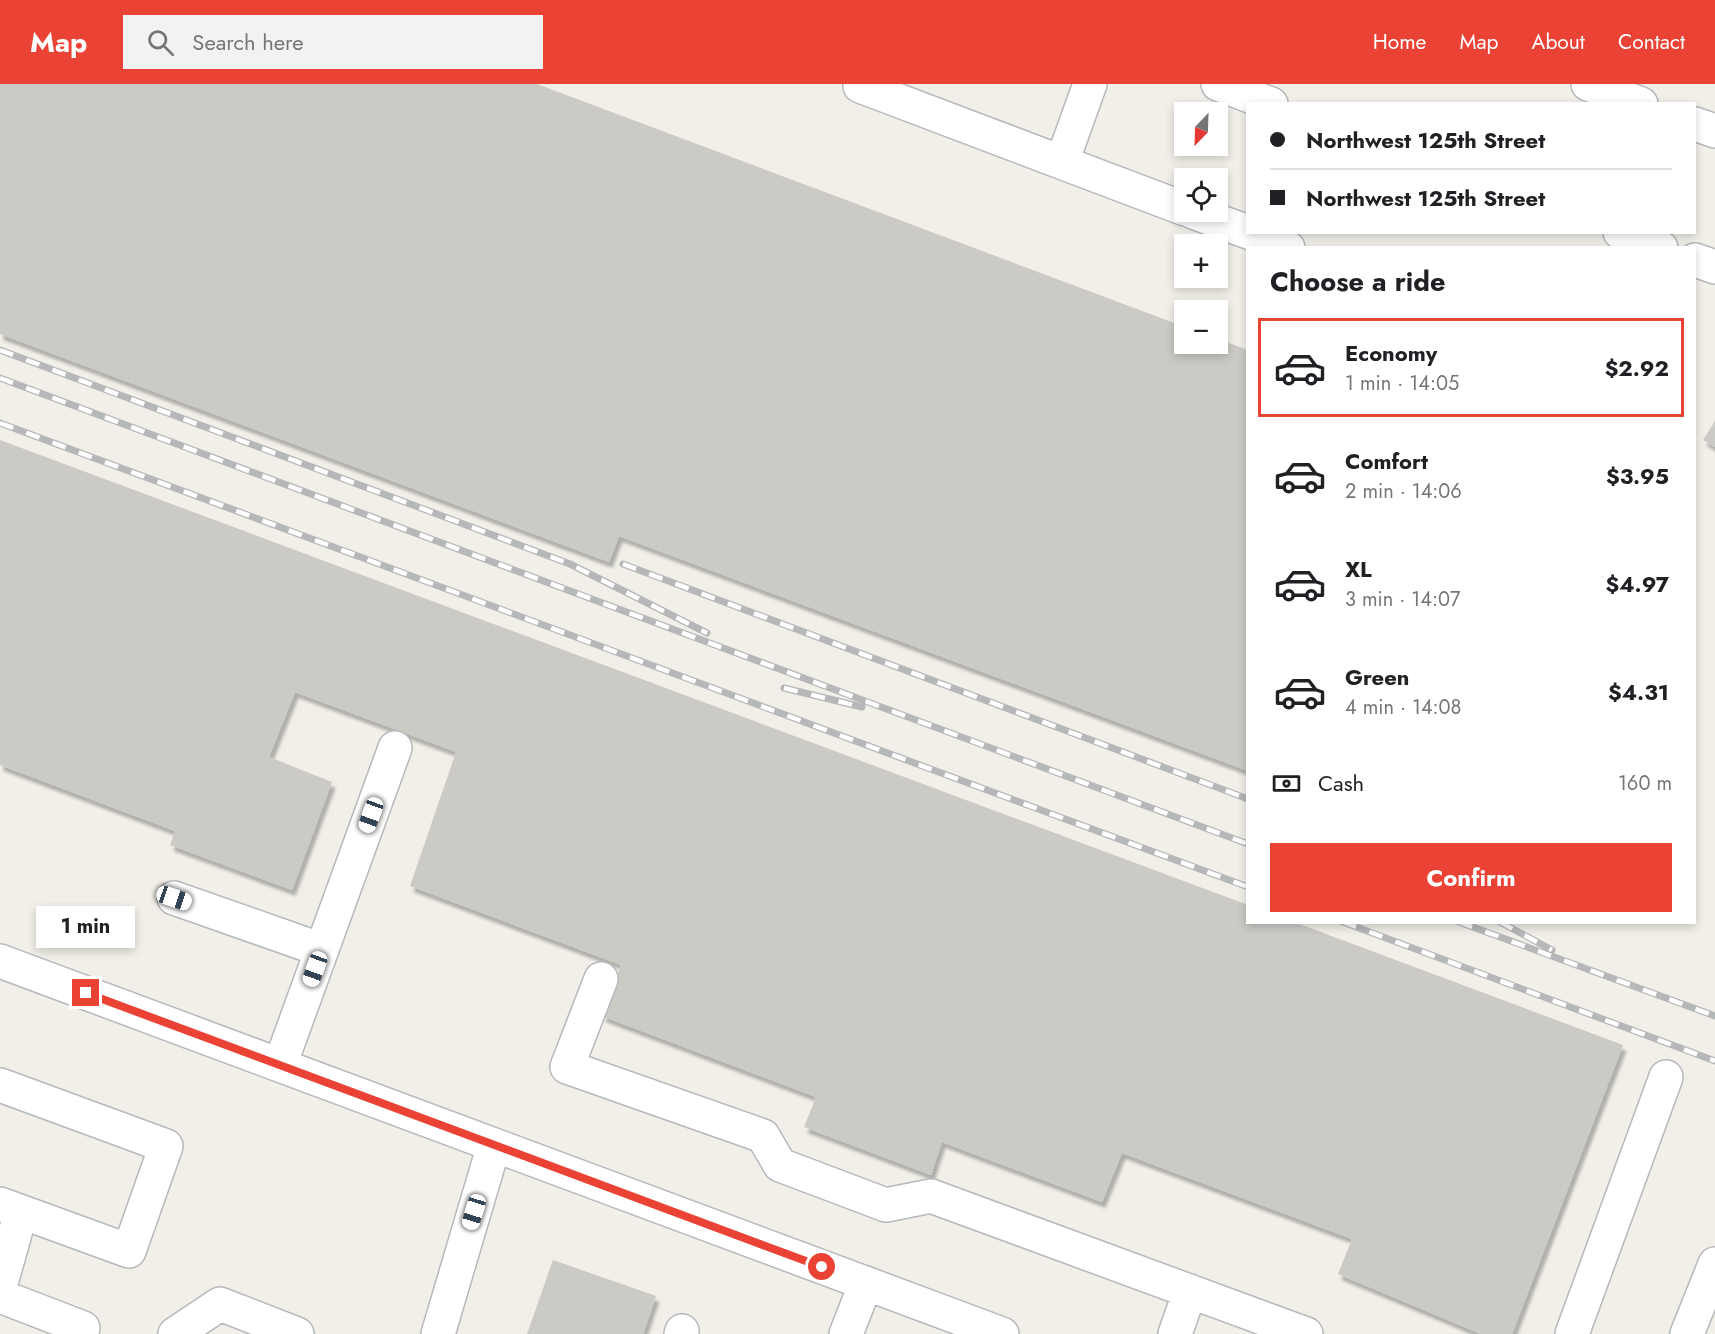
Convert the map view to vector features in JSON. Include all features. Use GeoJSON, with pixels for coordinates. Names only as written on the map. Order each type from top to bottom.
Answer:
{"type":"FeatureCollection","features":[{"type":"Feature","properties":{"kind":"street"},"geometry":{"type":"LineString","coordinates":[[1062,162],[1090,84]]}},
{"type":"Feature","properties":{"kind":"street"},"geometry":{"type":"LineString","coordinates":[[1218,84],[1265,102]]}},
{"type":"Feature","properties":{"kind":"street"},"geometry":{"type":"LineString","coordinates":[[1588,84],[1636,102]]}},
{"type":"Feature","properties":{"kind":"street"},"geometry":{"type":"LineString","coordinates":[[860,86],[1174,205]]}},
{"type":"Feature","properties":{"kind":"street"},"geometry":{"type":"LineString","coordinates":[[1696,124],[1715,131]]}},
{"type":"Feature","properties":{"kind":"street"},"geometry":{"type":"LineString","coordinates":[[1220,222],[1246,231]]}},
{"type":"Feature","properties":{"kind":"street"},"geometry":{"type":"LineString","coordinates":[[1253,234],[1283,246]]}},
{"type":"Feature","properties":{"kind":"street"},"geometry":{"type":"LineString","coordinates":[[1625,234],[1656,246]]}},
{"type":"Feature","properties":{"kind":"street"},"geometry":{"type":"LineString","coordinates":[[1696,260],[1715,267]]}},
{"type":"Feature","properties":{"kind":"street"},"geometry":{"type":"LineString","coordinates":[[280,1065],[395,748]]}},
{"type":"Feature","properties":{"kind":"street"},"geometry":{"type":"LineString","coordinates":[[174,898],[322,950]]}},
{"type":"Feature","properties":{"kind":"street"},"geometry":{"type":"LineString","coordinates":[[0,961],[1002,1334]]}},
{"type":"Feature","properties":{"kind":"street"},"geometry":{"type":"LineString","coordinates":[[601,979],[567,1067],[763,1136],[780,1165],[886,1205],[931,1196],[1306,1334]]}},
{"type":"Feature","properties":{"kind":"street"},"geometry":{"type":"LineString","coordinates":[[1572,1334],[1666,1077]]}},
{"type":"Feature","properties":{"kind":"street"},"geometry":{"type":"LineString","coordinates":[[0,1085],[166,1146],[129,1251],[10,1208],[0,1287]]}},
{"type":"Feature","properties":{"kind":"street"},"geometry":{"type":"LineString","coordinates":[[438,1334],[494,1145]]}},
{"type":"Feature","properties":{"kind":"street"},"geometry":{"type":"LineString","coordinates":[[1687,1334],[1715,1264]]}},
{"type":"Feature","properties":{"kind":"street"},"geometry":{"type":"LineString","coordinates":[[846,1334],[866,1283]]}},
{"type":"Feature","properties":{"kind":"street"},"geometry":{"type":"LineString","coordinates":[[1175,1334],[1190,1291]]}},
{"type":"Feature","properties":{"kind":"street"},"geometry":{"type":"LineString","coordinates":[[0,1296],[88,1332]]}},
{"type":"Feature","properties":{"kind":"street"},"geometry":{"type":"LineString","coordinates":[[175,1334],[220,1304],[297,1334]]}},
{"type":"Feature","properties":{"kind":"building"},"geometry":{"type":"Polygon","coordinates":[[[0,84],[537,84],[1174,323],[1174,354],[1228,354],[1228,343],[1246,349],[1246,770],[619,536],[609,562],[0,334],[0,84]]]}},
{"type":"Feature","properties":{"kind":"building"},"geometry":{"type":"Polygon","coordinates":[[[1715,421],[1715,447],[1703,440],[1715,421]]]}},
{"type":"Feature","properties":{"kind":"building"},"geometry":{"type":"Polygon","coordinates":[[[0,440],[1246,904],[1246,924],[1299,924],[1623,1045],[1512,1334],[1481,1334],[1338,1274],[1352,1239],[1122,1153],[1102,1202],[942,1142],[931,1175],[804,1127],[816,1097],[602,1016],[621,965],[410,886],[456,752],[295,692],[269,757],[332,782],[292,890],[170,845],[175,831],[0,765],[0,440]]]}},
{"type":"Feature","properties":{"kind":"building"},"geometry":{"type":"Polygon","coordinates":[[[553,1260],[656,1296],[643,1334],[527,1334],[553,1260]]]}},
{"type":"Feature","properties":{"kind":"railway"},"geometry":{"type":"LineString","coordinates":[[0,350],[570,564],[707,633]]}},
{"type":"Feature","properties":{"kind":"railway"},"geometry":{"type":"LineString","coordinates":[[0,378],[1246,843]]}},
{"type":"Feature","properties":{"kind":"railway"},"geometry":{"type":"LineString","coordinates":[[0,423],[1246,886]]}},
{"type":"Feature","properties":{"kind":"railway"},"geometry":{"type":"LineString","coordinates":[[623,564],[1246,798]]}},
{"type":"Feature","properties":{"kind":"railway"},"geometry":{"type":"LineString","coordinates":[[784,688],[862,707]]}},
{"type":"Feature","properties":{"kind":"railway"},"geometry":{"type":"LineString","coordinates":[[1348,924],[1715,1061]]}},
{"type":"Feature","properties":{"kind":"railway"},"geometry":{"type":"LineString","coordinates":[[1464,924],[1715,1016]]}},
{"type":"Feature","properties":{"kind":"railway"},"geometry":{"type":"LineString","coordinates":[[1504,924],[1552,950]]}},
{"type":"Feature","properties":{"kind":"route"},"geometry":{"type":"LineString","coordinates":[[86,993],[822,1267]]}}]}
